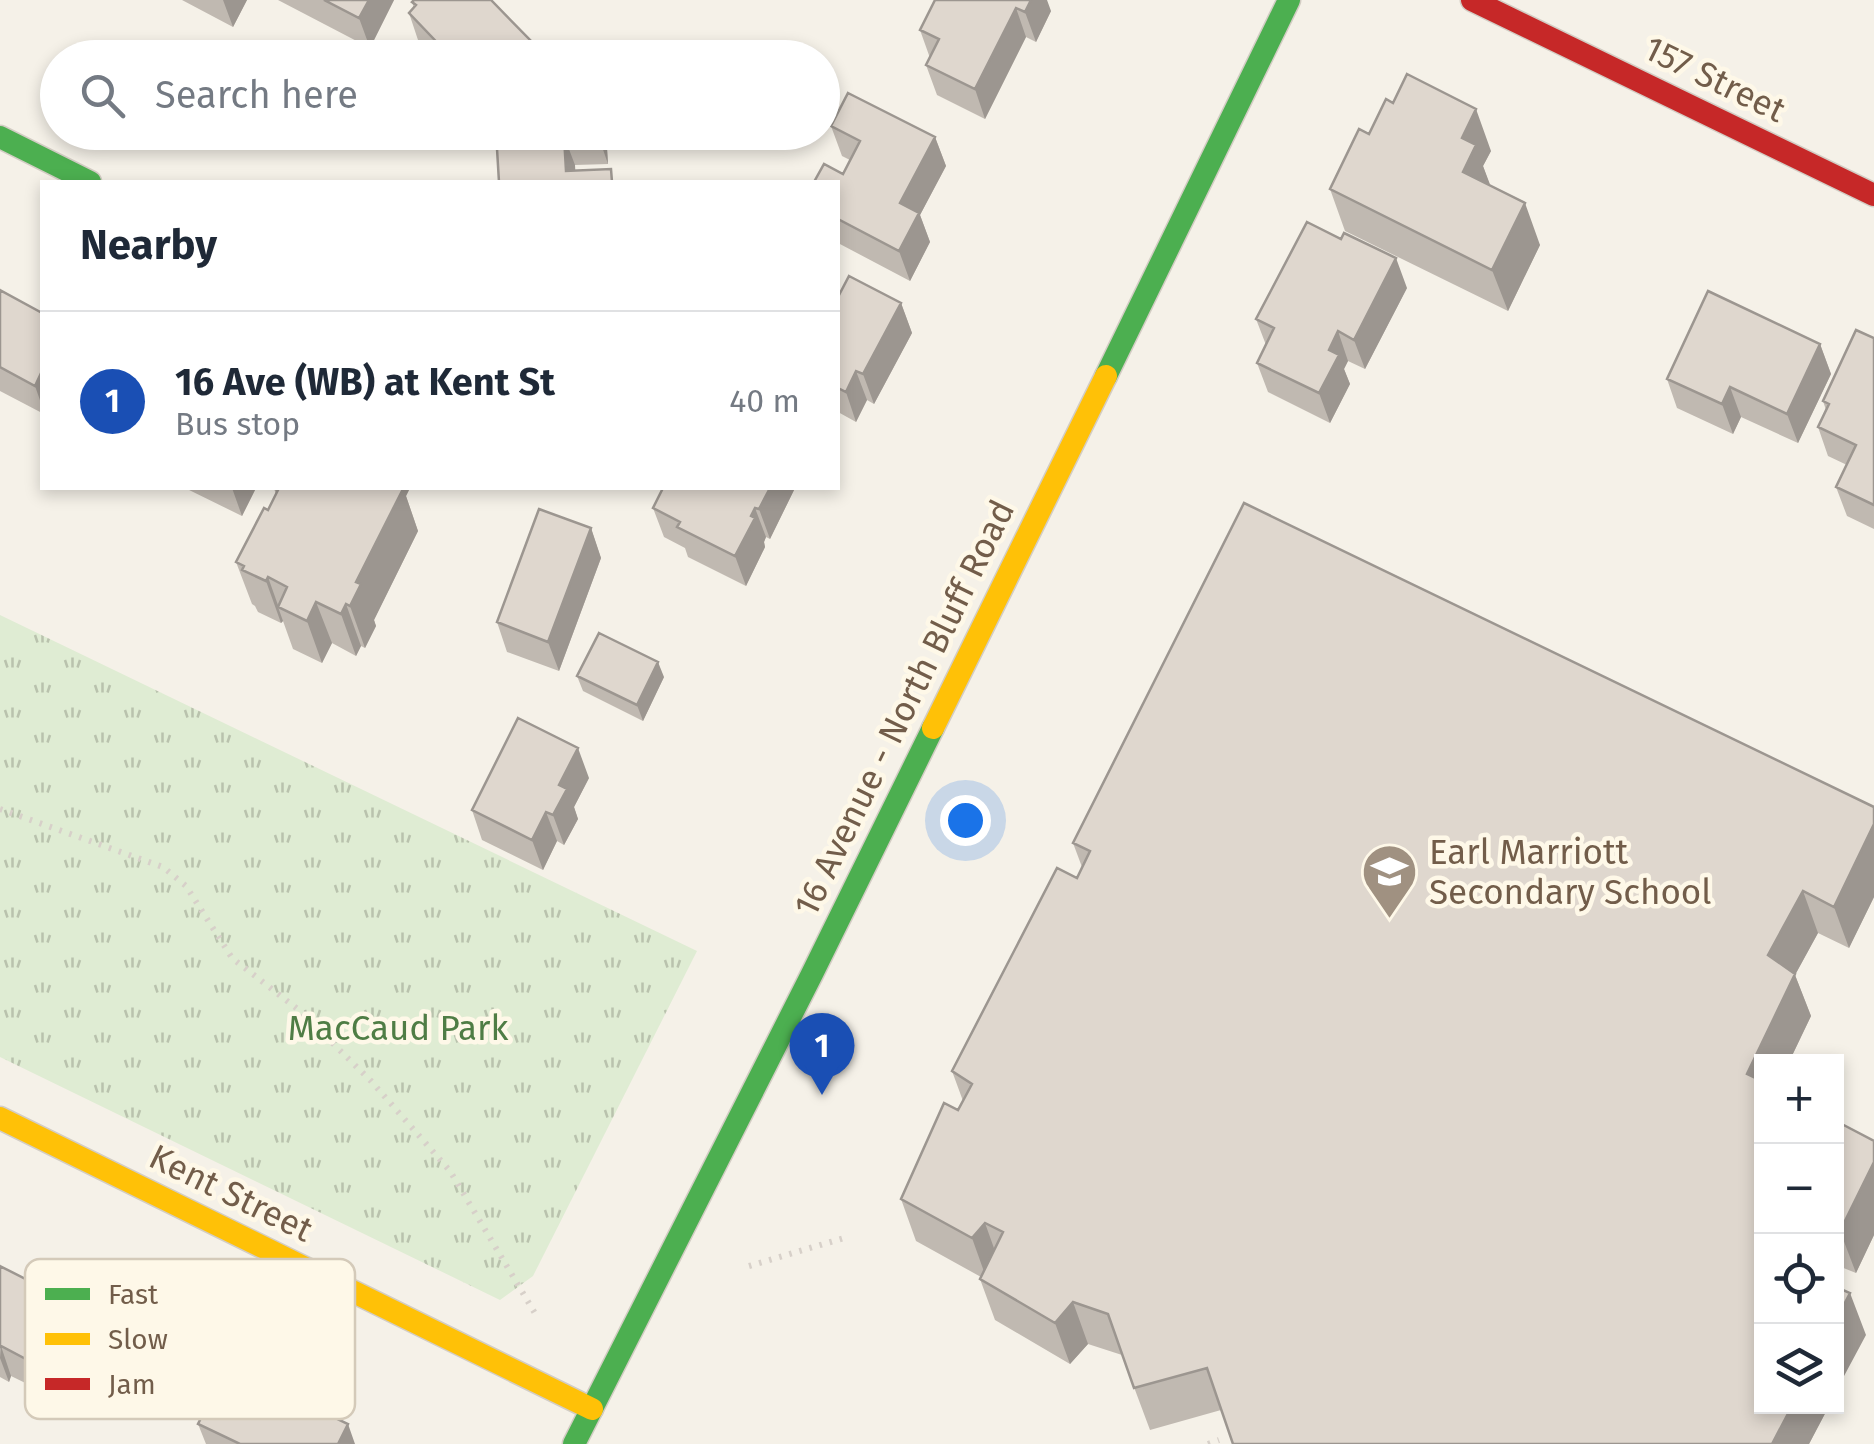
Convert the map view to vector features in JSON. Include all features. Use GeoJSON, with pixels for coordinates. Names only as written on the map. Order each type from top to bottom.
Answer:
{"type":"FeatureCollection","features":[{"type":"Feature","properties":{"kind":"main road","name":"16 Avenue - North Bluff Road"},"geometry":{"type":"LineString","coordinates":[[574,1444],[812,974],[1289,0]]}},
{"type":"Feature","properties":{"kind":"main road","name":"157 Street"},"geometry":{"type":"LineString","coordinates":[[1472,0],[1874,195]]}},
{"type":"Feature","properties":{"kind":"main road"},"geometry":{"type":"LineString","coordinates":[[0,137],[86,180]]}},
{"type":"Feature","properties":{"kind":"main road","name":"Kent Street"},"geometry":{"type":"LineString","coordinates":[[0,1118],[288,1259]]}},
{"type":"Feature","properties":{"kind":"main road","name":"Kent Street"},"geometry":{"type":"LineString","coordinates":[[355,1292],[592,1408]]}},
{"type":"Feature","properties":{"kind":"path"},"geometry":{"type":"LineString","coordinates":[[0,809],[163,866],[186,886],[232,958],[300,1011],[371,1081],[450,1171],[536,1315]]}},
{"type":"Feature","properties":{"kind":"path"},"geometry":{"type":"LineString","coordinates":[[749,1266],[844,1238]]}},
{"type":"Feature","properties":{"kind":"path"},"geometry":{"type":"LineString","coordinates":[[1208,1444],[1219,1440]]}},
{"type":"Feature","properties":{"kind":"green space","name":"MacCaud Park"},"geometry":{"type":"Polygon","coordinates":[[[0,615],[697,951],[533,1276],[500,1300],[0,1057],[0,615]]]}},
{"type":"Feature","properties":{"kind":"building"},"geometry":{"type":"Polygon","coordinates":[[[324,0],[369,0],[359,18],[324,0]]]}},
{"type":"Feature","properties":{"kind":"building"},"geometry":{"type":"Polygon","coordinates":[[[491,0],[530,40],[435,40],[409,13],[416,5],[412,2],[491,0]]]}},
{"type":"Feature","properties":{"kind":"building"},"geometry":{"type":"Polygon","coordinates":[[[935,0],[1031,0],[1025,12],[1016,8],[975,89],[926,65],[939,39],[920,30],[935,0]]]}},
{"type":"Feature","properties":{"kind":"building"},"geometry":{"type":"Polygon","coordinates":[[[1407,74],[1476,109],[1462,138],[1476,145],[1463,172],[1525,203],[1492,270],[1330,189],[1359,129],[1369,134],[1386,99],[1393,103],[1407,74]]]}},
{"type":"Feature","properties":{"kind":"building"},"geometry":{"type":"Polygon","coordinates":[[[848,93],[935,137],[900,203],[919,213],[899,251],[840,220],[840,180],[815,180],[824,164],[843,174],[860,141],[840,131],[840,109],[848,93]]]}},
{"type":"Feature","properties":{"kind":"building"},"geometry":{"type":"Polygon","coordinates":[[[497,150],[565,150],[566,171],[611,169],[612,180],[499,180],[497,150]]]}},
{"type":"Feature","properties":{"kind":"building"},"geometry":{"type":"Polygon","coordinates":[[[1307,222],[1341,239],[1344,233],[1396,258],[1354,340],[1338,331],[1329,350],[1339,355],[1319,393],[1257,363],[1274,328],[1256,319],[1307,222]]]}},
{"type":"Feature","properties":{"kind":"building"},"geometry":{"type":"Polygon","coordinates":[[[849,276],[901,303],[863,374],[856,371],[846,392],[840,389],[840,293],[849,276]]]}},
{"type":"Feature","properties":{"kind":"building"},"geometry":{"type":"Polygon","coordinates":[[[0,290],[40,312],[40,375],[35,386],[0,367],[0,290]]]}},
{"type":"Feature","properties":{"kind":"building"},"geometry":{"type":"Polygon","coordinates":[[[1708,291],[1820,344],[1787,414],[1730,387],[1722,404],[1667,379],[1708,291]]]}},
{"type":"Feature","properties":{"kind":"building"},"geometry":{"type":"Polygon","coordinates":[[[1856,330],[1874,338],[1874,505],[1836,487],[1856,445],[1818,427],[1829,404],[1823,401],[1856,330]]]}},
{"type":"Feature","properties":{"kind":"building"},"geometry":{"type":"Polygon","coordinates":[[[278,490],[402,490],[356,582],[361,584],[350,606],[346,604],[341,614],[316,602],[307,621],[278,607],[287,587],[242,570],[244,566],[236,562],[264,508],[268,510],[278,490]]]}},
{"type":"Feature","properties":{"kind":"building"},"geometry":{"type":"Polygon","coordinates":[[[662,490],[769,490],[759,509],[755,508],[751,516],[755,518],[735,556],[677,527],[680,522],[653,508],[662,490]]]}},
{"type":"Feature","properties":{"kind":"building","name":"Earl Marriott Secondary School"},"geometry":{"type":"Polygon","coordinates":[[[1244,503],[1874,807],[1874,824],[1834,907],[1803,891],[1768,955],[1795,974],[1747,1074],[1754,1077],[1754,1414],[1788,1414],[1772,1444],[1233,1444],[1207,1368],[1134,1388],[1108,1314],[1073,1302],[1055,1323],[980,1279],[1003,1232],[985,1223],[972,1238],[901,1199],[944,1103],[958,1110],[972,1084],[952,1071],[1057,868],[1077,878],[1090,851],[1073,843],[1244,503]]]}},
{"type":"Feature","properties":{"kind":"building"},"geometry":{"type":"Polygon","coordinates":[[[539,509],[591,528],[548,642],[497,622],[539,509]]]}},
{"type":"Feature","properties":{"kind":"building"},"geometry":{"type":"Polygon","coordinates":[[[599,633],[658,662],[637,705],[577,676],[599,633]]]}},
{"type":"Feature","properties":{"kind":"building"},"geometry":{"type":"Polygon","coordinates":[[[518,718],[578,748],[559,785],[567,789],[553,815],[546,812],[532,840],[472,810],[518,718]]]}},
{"type":"Feature","properties":{"kind":"building"},"geometry":{"type":"Polygon","coordinates":[[[1844,1125],[1874,1141],[1874,1162],[1844,1223],[1844,1125]]]}},
{"type":"Feature","properties":{"kind":"building"},"geometry":{"type":"Polygon","coordinates":[[[0,1266],[25,1279],[25,1359],[0,1348],[0,1266]]]}},
{"type":"Feature","properties":{"kind":"building"},"geometry":{"type":"Polygon","coordinates":[[[200,1419],[338,1419],[348,1424],[338,1444],[240,1444],[198,1424],[200,1419]]]}},
{"type":"Feature","properties":{"kind":"traffic: fast"},"geometry":{"type":"LineString","coordinates":[[1106,376],[1289,0]]}},
{"type":"Feature","properties":{"kind":"traffic: fast"},"geometry":{"type":"LineString","coordinates":[[0,137],[86,180]]}},
{"type":"Feature","properties":{"kind":"traffic: fast"},"geometry":{"type":"LineString","coordinates":[[574,1444],[933,728]]}},
{"type":"Feature","properties":{"kind":"traffic: slow"},"geometry":{"type":"LineString","coordinates":[[933,728],[1106,376]]}},
{"type":"Feature","properties":{"kind":"traffic: slow"},"geometry":{"type":"LineString","coordinates":[[0,1118],[287,1259]]}},
{"type":"Feature","properties":{"kind":"traffic: slow"},"geometry":{"type":"LineString","coordinates":[[355,1293],[592,1409]]}},
{"type":"Feature","properties":{"kind":"traffic: jam"},"geometry":{"type":"LineString","coordinates":[[1472,0],[1874,195]]}},
{"type":"Feature","properties":{"kind":"place","name":"Earl Marriott Secondary School"},"geometry":{"type":"Point","coordinates":[1390,921]}},
{"type":"Feature","properties":{"kind":"place","name":"16 Ave (WB) at Kent St"},"geometry":{"type":"Point","coordinates":[822,1095]}}]}
